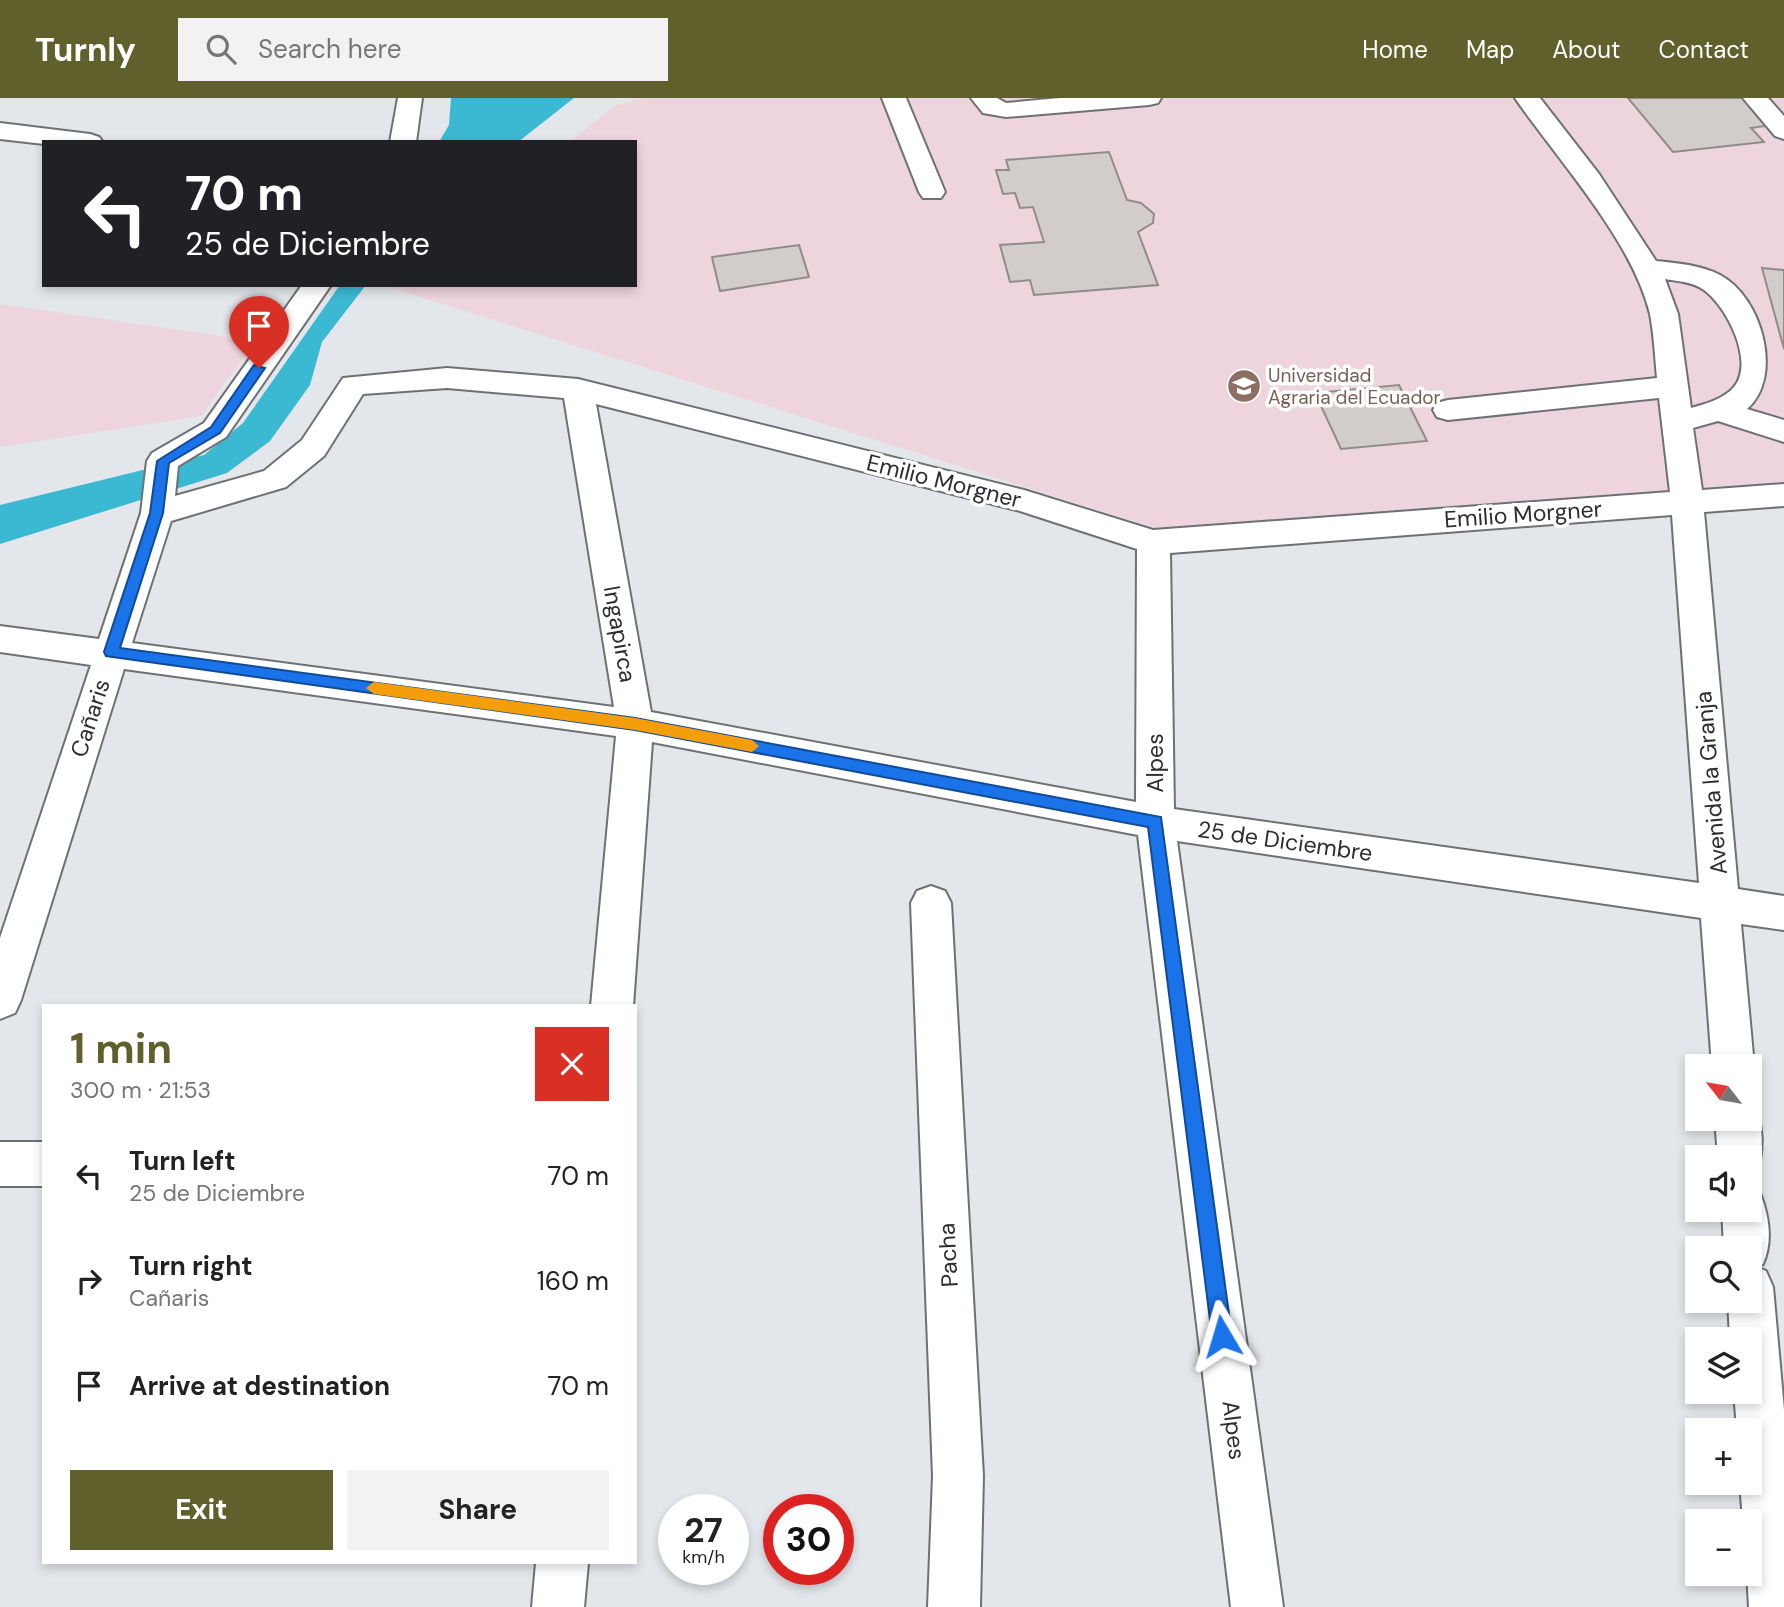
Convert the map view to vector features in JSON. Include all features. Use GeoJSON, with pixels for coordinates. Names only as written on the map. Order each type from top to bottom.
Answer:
{"type":"FeatureCollection","features":[{"type":"Feature","properties":{"kind":"street"},"geometry":{"type":"LineString","coordinates":[[404,140],[409,119],[410,98]]}},
{"type":"Feature","properties":{"kind":"street"},"geometry":{"type":"LineString","coordinates":[[894,98],[932,192]]}},
{"type":"Feature","properties":{"kind":"street"},"geometry":{"type":"LineString","coordinates":[[983,98],[992,108],[1006,110],[1149,98]]}},
{"type":"Feature","properties":{"kind":"street","name":"Avenida la Granja"},"geometry":{"type":"LineString","coordinates":[[1527,98],[1590,180],[1647,269],[1664,314],[1687,501],[1732,1054]]}},
{"type":"Feature","properties":{"kind":"street"},"geometry":{"type":"LineString","coordinates":[[1767,102],[1784,131]]}},
{"type":"Feature","properties":{"kind":"street"},"geometry":{"type":"LineString","coordinates":[[0,131],[74,140]]}},
{"type":"Feature","properties":{"kind":"street"},"geometry":{"type":"LineString","coordinates":[[1647,269],[1687,273],[1712,282],[1729,297],[1747,325],[1756,366],[1745,395],[1719,411],[1678,421]]}},
{"type":"Feature","properties":{"kind":"street","name":"Cañaris"},"geometry":{"type":"LineString","coordinates":[[0,1000],[159,506],[163,461],[215,430],[316,287]]}},
{"type":"Feature","properties":{"kind":"street","name":"Emilio Morgner"},"geometry":{"type":"LineString","coordinates":[[159,506],[275,479],[313,448],[354,385],[447,377],[578,390],[1024,501],[1153,542],[1784,495]]}},
{"type":"Feature","properties":{"kind":"street"},"geometry":{"type":"LineString","coordinates":[[1448,410],[1674,386]]}},
{"type":"Feature","properties":{"kind":"street","name":"Ingapirca"},"geometry":{"type":"LineString","coordinates":[[578,390],[635,724],[612,1004]]}},
{"type":"Feature","properties":{"kind":"street"},"geometry":{"type":"LineString","coordinates":[[1719,411],[1784,431]]}},
{"type":"Feature","properties":{"kind":"street","name":"Alpes"},"geometry":{"type":"LineString","coordinates":[[1153,542],[1155,822],[1257,1607]]}},
{"type":"Feature","properties":{"kind":"street","name":"25 de Diciembre"},"geometry":{"type":"LineString","coordinates":[[0,639],[635,724],[1155,822],[1784,913]]}},
{"type":"Feature","properties":{"kind":"street","name":"Pacha"},"geometry":{"type":"LineString","coordinates":[[931,903],[958,1476],[954,1607]]}},
{"type":"Feature","properties":{"kind":"street"},"geometry":{"type":"LineString","coordinates":[[0,1164],[42,1164]]}},
{"type":"Feature","properties":{"kind":"street"},"geometry":{"type":"LineString","coordinates":[[1753,1313],[1777,1559],[1775,1607]]}},
{"type":"Feature","properties":{"kind":"street"},"geometry":{"type":"LineString","coordinates":[[558,1607],[562,1564]]}},
{"type":"Feature","properties":{"kind":"shaded area","name":"Universidad Agraria del Ecuador"},"geometry":{"type":"Polygon","coordinates":[[[644,98],[1784,98],[1784,484],[1156,528],[392,288],[637,287],[637,140],[572,140],[614,106],[644,98]]]}},
{"type":"Feature","properties":{"kind":"shaded area"},"geometry":{"type":"Polygon","coordinates":[[[0,304],[255,341],[201,416],[0,447],[0,304]]]}},
{"type":"Feature","properties":{"kind":"water"},"geometry":{"type":"Polygon","coordinates":[[[451,98],[574,98],[521,140],[440,140],[449,125],[451,98]]]}},
{"type":"Feature","properties":{"kind":"water"},"geometry":{"type":"Polygon","coordinates":[[[339,287],[364,287],[322,342],[310,385],[270,441],[227,473],[0,544],[0,505],[204,455],[243,423],[339,287]]]}},
{"type":"Feature","properties":{"kind":"building"},"geometry":{"type":"Polygon","coordinates":[[[1628,98],[1747,98],[1772,125],[1751,128],[1764,142],[1673,152],[1628,98]]]}},
{"type":"Feature","properties":{"kind":"building"},"geometry":{"type":"Polygon","coordinates":[[[1109,152],[1127,200],[1141,203],[1154,214],[1153,223],[1138,232],[1158,285],[1034,295],[1030,280],[1010,282],[1000,245],[1044,242],[1033,207],[1020,208],[1015,193],[1003,194],[996,170],[1009,170],[1006,160],[1109,152]]]}},
{"type":"Feature","properties":{"kind":"building"},"geometry":{"type":"Polygon","coordinates":[[[799,245],[809,277],[720,291],[712,257],[799,245]]]}},
{"type":"Feature","properties":{"kind":"building"},"geometry":{"type":"Polygon","coordinates":[[[1762,268],[1784,270],[1784,349],[1762,268]]]}},
{"type":"Feature","properties":{"kind":"building"},"geometry":{"type":"Polygon","coordinates":[[[1399,385],[1427,441],[1341,449],[1315,393],[1399,385]]]}},
{"type":"Feature","properties":{"kind":"slow traffic"},"geometry":{"type":"LineString","coordinates":[[374,688],[635,724],[752,746]]}},
{"type":"Feature","properties":{"kind":"place","name":"Universidad Agraria del Ecuador"},"geometry":{"type":"Point","coordinates":[1244,386]}},
{"type":"Feature","properties":{"kind":"route"},"geometry":{"type":"LineString","coordinates":[[259,368],[215,430],[163,461],[157,513],[111,652],[635,724],[1155,822],[1222,1336]]}}]}
